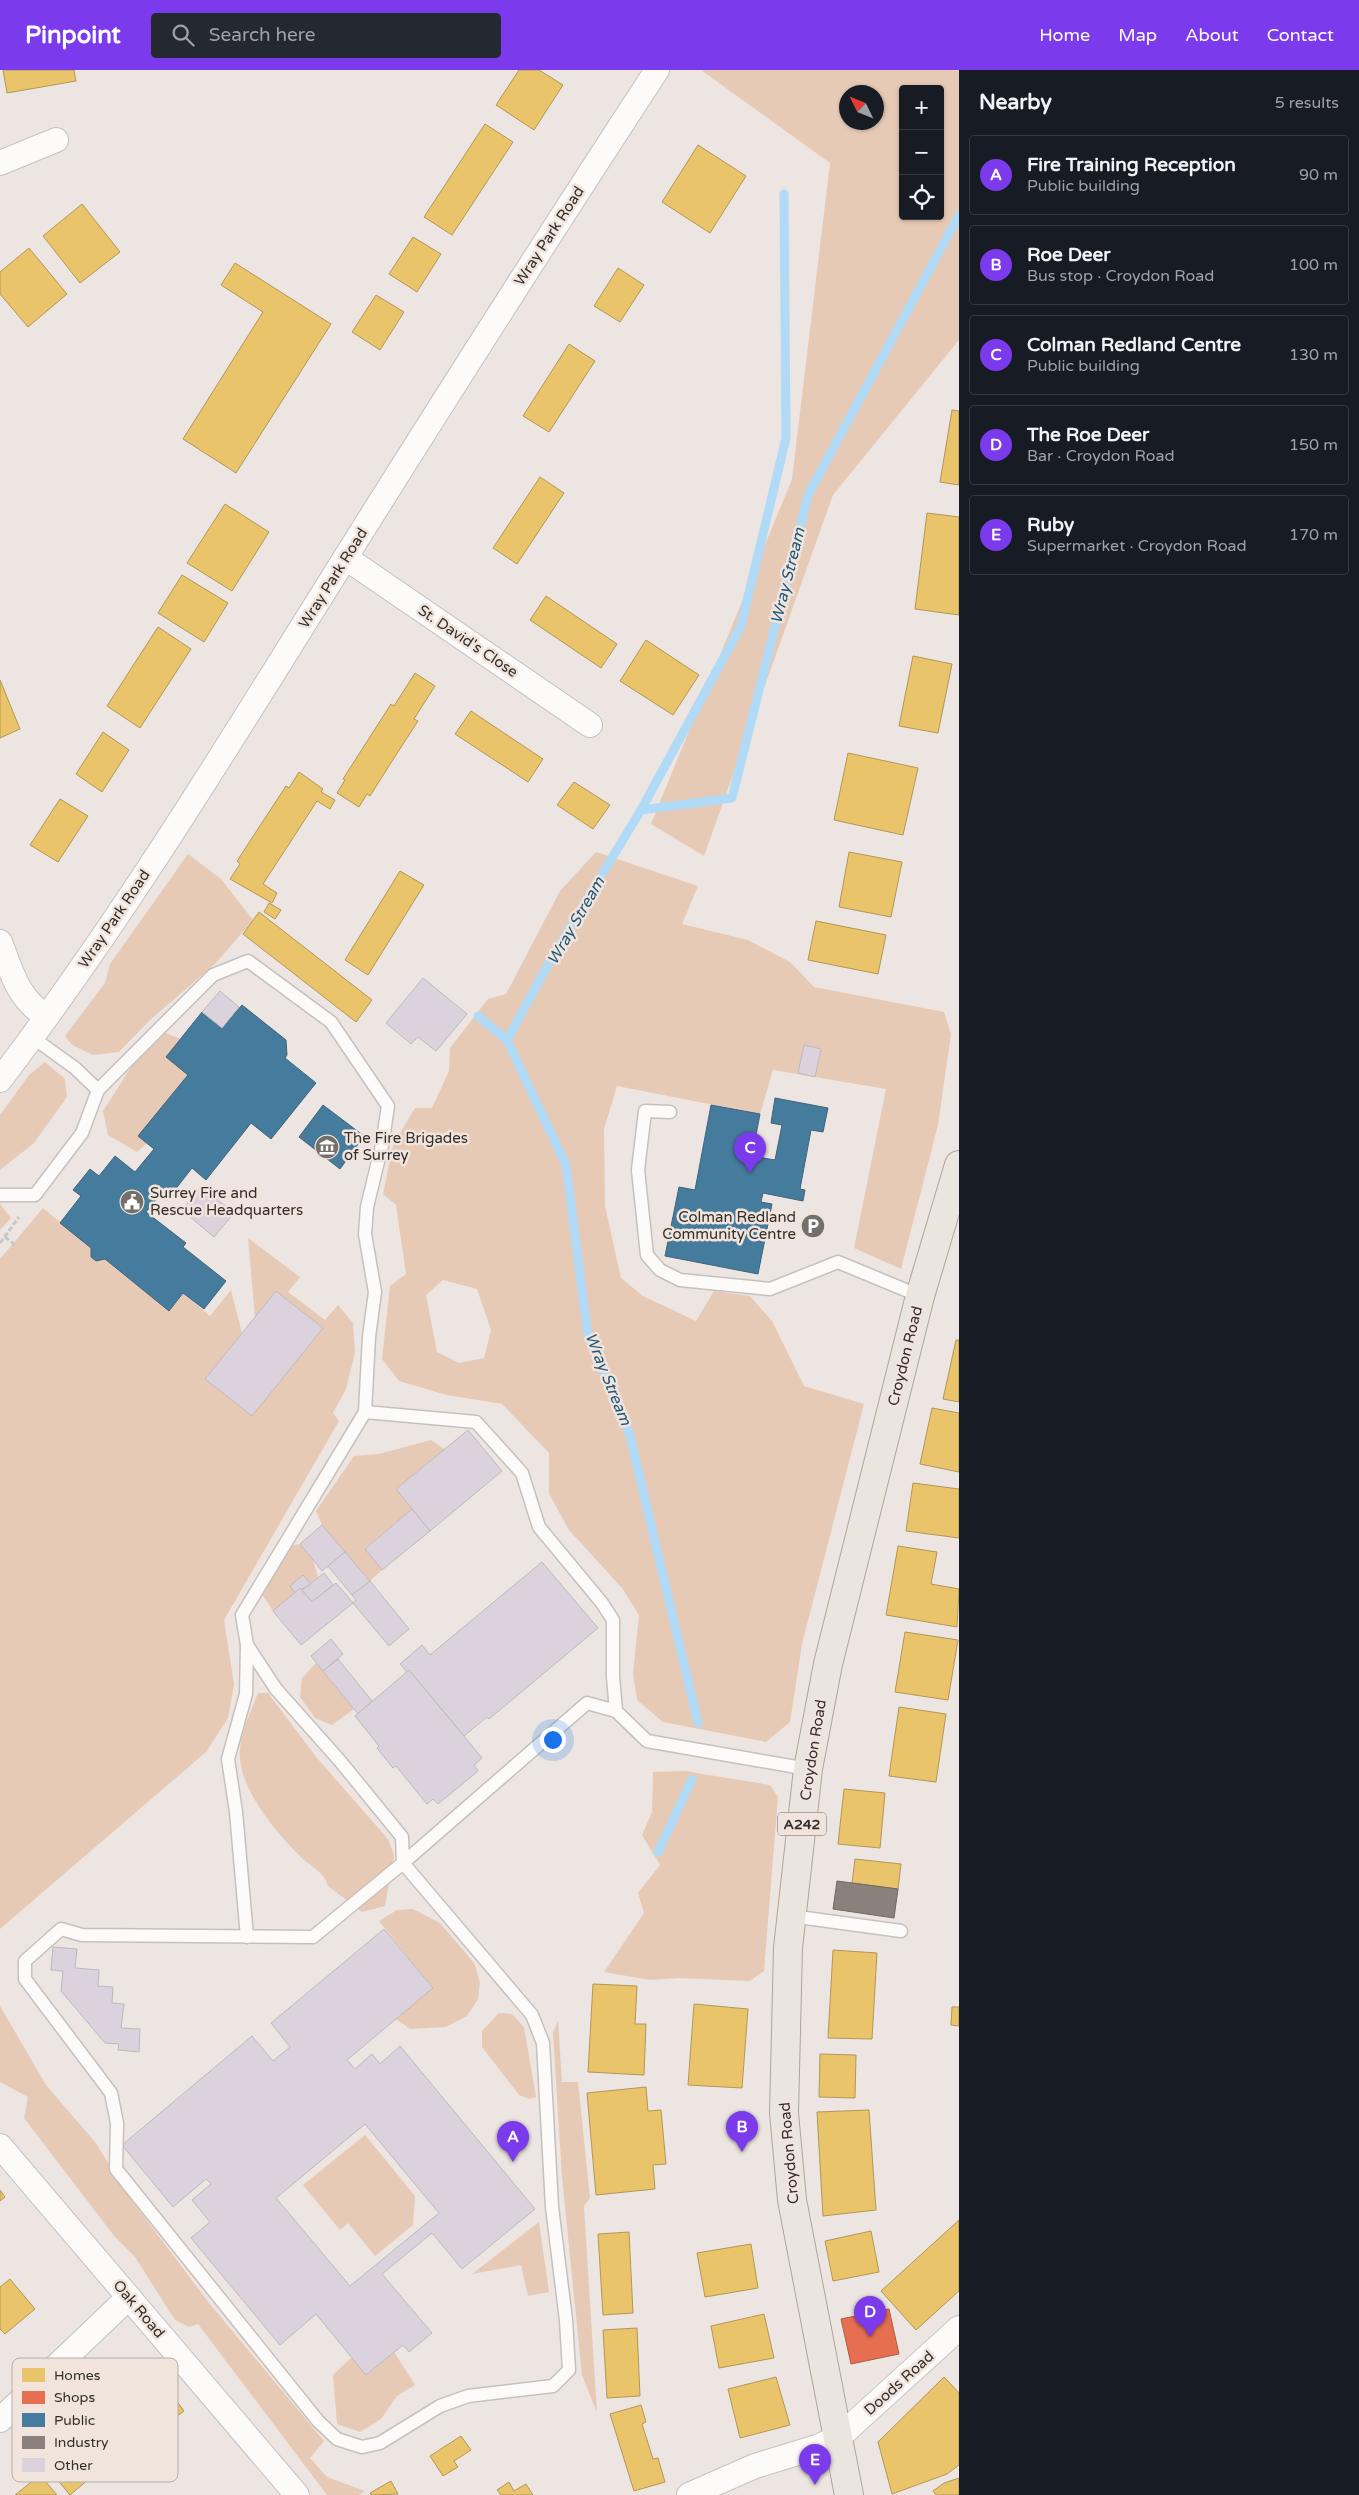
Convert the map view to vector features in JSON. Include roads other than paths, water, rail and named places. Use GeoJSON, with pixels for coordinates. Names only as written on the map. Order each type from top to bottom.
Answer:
{"type":"FeatureCollection","features":[{"type":"Feature","properties":{"kind":"main road","name":"Croydon Road"},"geometry":{"type":"LineString","coordinates":[[849,2495],[792,2200],[786,2157],[784,2114],[788,1948],[808,1769],[828,1664],[920,1296],[959,1165]]}},
{"type":"Feature","properties":{"kind":"street","name":"Wray Park Road"},"geometry":{"type":"LineString","coordinates":[[0,1080],[46,1017],[176,826],[274,674],[553,228],[657,70]]}},
{"type":"Feature","properties":{"kind":"street"},"geometry":{"type":"LineString","coordinates":[[0,163],[56,140]]}},
{"type":"Feature","properties":{"kind":"street","name":"St. David's Close"},"geometry":{"type":"LineString","coordinates":[[346,558],[590,725]]}},
{"type":"Feature","properties":{"kind":"street"},"geometry":{"type":"LineString","coordinates":[[0,942],[17,988],[29,1005],[46,1017]]}},
{"type":"Feature","properties":{"kind":"street","name":"Oak Road"},"geometry":{"type":"LineString","coordinates":[[0,2146],[297,2495]]}},
{"type":"Feature","properties":{"kind":"street"},"geometry":{"type":"LineString","coordinates":[[65,2358],[129,2297]]}},
{"type":"Feature","properties":{"kind":"street","name":"Doods Road"},"geometry":{"type":"LineString","coordinates":[[689,2495],[755,2466],[817,2447],[839,2437],[959,2328]]}},
{"type":"Feature","properties":{"kind":"street"},"geometry":{"type":"LineString","coordinates":[[0,2420],[12,2409]]}},
{"type":"Feature","properties":{"kind":"lane"},"geometry":{"type":"LineString","coordinates":[[0,1195],[35,1195],[82,1132],[98,1090],[213,975],[248,962],[332,1022],[388,1106],[382,1146],[367,1207],[365,1234],[375,1292],[369,1337],[365,1412],[242,1615],[247,1645],[246,1694],[228,1759],[236,1812],[247,1937]]}},
{"type":"Feature","properties":{"kind":"lane"},"geometry":{"type":"LineString","coordinates":[[32,1037],[75,1068],[98,1090]]}},
{"type":"Feature","properties":{"kind":"lane"},"geometry":{"type":"LineString","coordinates":[[670,1112],[645,1111],[638,1170],[647,1255],[660,1270],[680,1280],[770,1289],[838,1262],[920,1296]]}},
{"type":"Feature","properties":{"kind":"lane"},"geometry":{"type":"LineString","coordinates":[[365,1412],[476,1422],[522,1473],[539,1527],[602,1603],[613,1620],[613,1677],[616,1711]]}},
{"type":"Feature","properties":{"kind":"lane"},"geometry":{"type":"LineString","coordinates":[[247,1645],[276,1689],[340,1761],[402,1837],[403,1863],[532,2015],[544,2043],[552,2207],[566,2320],[569,2370],[554,2386],[468,2396],[440,2406],[380,2443],[362,2447],[337,2439],[318,2421],[116,2169],[116,2123],[110,2093],[25,1979],[25,1961],[61,1929],[82,1935],[313,1937],[403,1863],[587,1703],[616,1711],[647,1741],[808,1769]]}},
{"type":"Feature","properties":{"kind":"lane"},"geometry":{"type":"LineString","coordinates":[[791,1916],[900,1931]]}},
{"type":"Feature","properties":{"kind":"waterway"},"geometry":{"type":"LineString","coordinates":[[507,1040],[556,950],[641,810],[741,626],[786,438],[784,194]]}},
{"type":"Feature","properties":{"kind":"waterway","name":"Wray Stream"},"geometry":{"type":"LineString","coordinates":[[641,810],[732,798],[808,495],[959,215]]}},
{"type":"Feature","properties":{"kind":"waterway","name":"Wray Stream"},"geometry":{"type":"LineString","coordinates":[[478,1016],[507,1040],[566,1165],[588,1336],[629,1432],[698,1723]]}},
{"type":"Feature","properties":{"kind":"waterway","name":"Wray Stream"},"geometry":{"type":"LineString","coordinates":[[658,1852],[692,1779]]}},
{"type":"Feature","properties":{"kind":"place","name":"The Fire Brigades of Surrey"},"geometry":{"type":"Point","coordinates":[327,1147]}},
{"type":"Feature","properties":{"kind":"place","name":"Colman Redland Centre"},"geometry":{"type":"Point","coordinates":[750,1173]}},
{"type":"Feature","properties":{"kind":"place","name":"Surrey Fire and Rescue Headquarters"},"geometry":{"type":"Point","coordinates":[132,1202]}},
{"type":"Feature","properties":{"kind":"place","name":"Colman Redland Community Centre"},"geometry":{"type":"Point","coordinates":[813,1226]}},
{"type":"Feature","properties":{"kind":"place","name":"Roe Deer"},"geometry":{"type":"Point","coordinates":[742,2152]}},
{"type":"Feature","properties":{"kind":"place","name":"Fire Training Reception"},"geometry":{"type":"Point","coordinates":[513,2162]}},
{"type":"Feature","properties":{"kind":"place","name":"The Roe Deer"},"geometry":{"type":"Point","coordinates":[870,2337]}},
{"type":"Feature","properties":{"kind":"place","name":"Ruby"},"geometry":{"type":"Point","coordinates":[815,2485]}}]}
